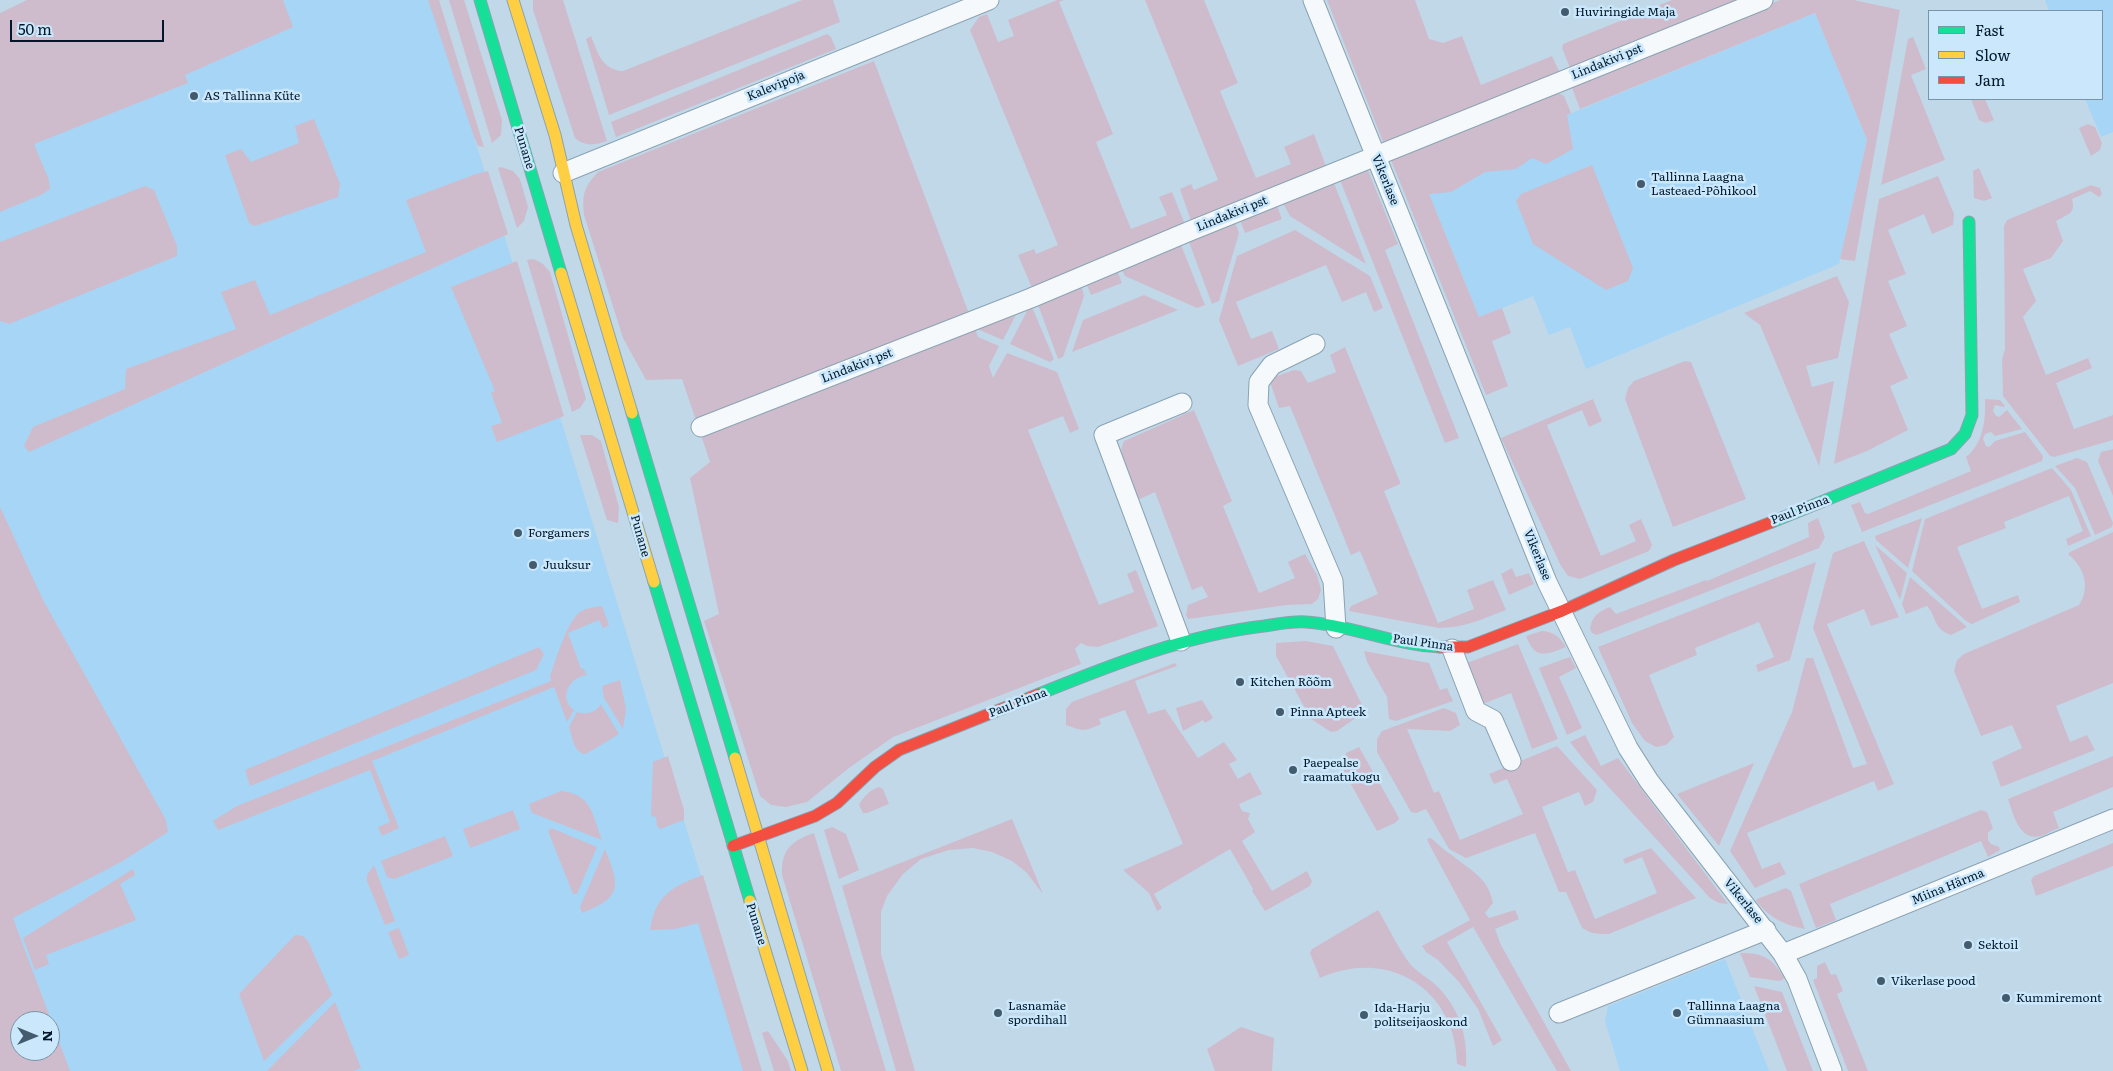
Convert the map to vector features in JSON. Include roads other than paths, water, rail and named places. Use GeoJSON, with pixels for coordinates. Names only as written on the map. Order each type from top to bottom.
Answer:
{"type":"FeatureCollection","features":[{"type":"Feature","properties":{"kind":"main road","name":"Punane"},"geometry":{"type":"LineString","coordinates":[[480,0],[802,1071]]}},
{"type":"Feature","properties":{"kind":"main road"},"geometry":{"type":"LineString","coordinates":[[513,0],[555,135],[584,253],[828,1071]]}},
{"type":"Feature","properties":{"kind":"main road","name":"Paul Pinna"},"geometry":{"type":"LineString","coordinates":[[733,846],[815,816],[836,803],[875,767],[899,750],[912,744],[1181,641],[1299,622],[1452,649],[1468,647],[1562,611],[1674,560],[1951,449],[1960,442],[1968,431],[1972,415],[1969,222]]}},
{"type":"Feature","properties":{"kind":"street","name":"Kalevipoja"},"geometry":{"type":"LineString","coordinates":[[563,173],[989,0]]}},
{"type":"Feature","properties":{"kind":"street","name":"Vikerlase"},"geometry":{"type":"LineString","coordinates":[[1313,0],[1547,582],[1628,748],[1649,781],[1783,954],[1797,979],[1832,1071]]}},
{"type":"Feature","properties":{"kind":"street","name":"Lindakivi pst"},"geometry":{"type":"LineString","coordinates":[[701,428],[1031,298],[1181,234],[1763,0]]}},
{"type":"Feature","properties":{"kind":"street"},"geometry":{"type":"LineString","coordinates":[[1315,344],[1272,364],[1259,382],[1258,405],[1333,581],[1336,628]]}},
{"type":"Feature","properties":{"kind":"street"},"geometry":{"type":"LineString","coordinates":[[1181,641],[1104,435],[1182,402]]}},
{"type":"Feature","properties":{"kind":"street"},"geometry":{"type":"LineString","coordinates":[[1452,649],[1476,711],[1493,720],[1511,761]]}},
{"type":"Feature","properties":{"kind":"street","name":"Miina Härma"},"geometry":{"type":"LineString","coordinates":[[1783,954],[2113,819]]}},
{"type":"Feature","properties":{"kind":"street"},"geometry":{"type":"LineString","coordinates":[[1559,1013],[1766,930]]}},
{"type":"Feature","properties":{"kind":"place","name":"Huviringide Maja"},"geometry":{"type":"Point","coordinates":[1565,12]}},
{"type":"Feature","properties":{"kind":"place","name":"AS Tallinna Küte"},"geometry":{"type":"Point","coordinates":[194,96]}},
{"type":"Feature","properties":{"kind":"place","name":"Tallinna Laagna Lasteaed-Põhikool"},"geometry":{"type":"Point","coordinates":[1641,184]}},
{"type":"Feature","properties":{"kind":"place","name":"Forgamers"},"geometry":{"type":"Point","coordinates":[518,533]}},
{"type":"Feature","properties":{"kind":"place","name":"Juuksur"},"geometry":{"type":"Point","coordinates":[533,565]}},
{"type":"Feature","properties":{"kind":"place","name":"Kitchen Rõõm"},"geometry":{"type":"Point","coordinates":[1240,682]}},
{"type":"Feature","properties":{"kind":"place","name":"Pinna Apteek"},"geometry":{"type":"Point","coordinates":[1280,712]}},
{"type":"Feature","properties":{"kind":"place","name":"Paepealse raamatukogu"},"geometry":{"type":"Point","coordinates":[1293,770]}},
{"type":"Feature","properties":{"kind":"place","name":"Sektoil"},"geometry":{"type":"Point","coordinates":[1968,945]}},
{"type":"Feature","properties":{"kind":"place","name":"Vikerlase pood"},"geometry":{"type":"Point","coordinates":[1881,981]}},
{"type":"Feature","properties":{"kind":"place","name":"Kummiremont"},"geometry":{"type":"Point","coordinates":[2006,998]}},
{"type":"Feature","properties":{"kind":"place","name":"Lasnamäe spordihall"},"geometry":{"type":"Point","coordinates":[998,1013]}},
{"type":"Feature","properties":{"kind":"place","name":"Tallinna Laagna Gümnaasium"},"geometry":{"type":"Point","coordinates":[1677,1013]}},
{"type":"Feature","properties":{"kind":"place","name":"Ida-Harju politseijaoskond"},"geometry":{"type":"Point","coordinates":[1364,1015]}}]}
